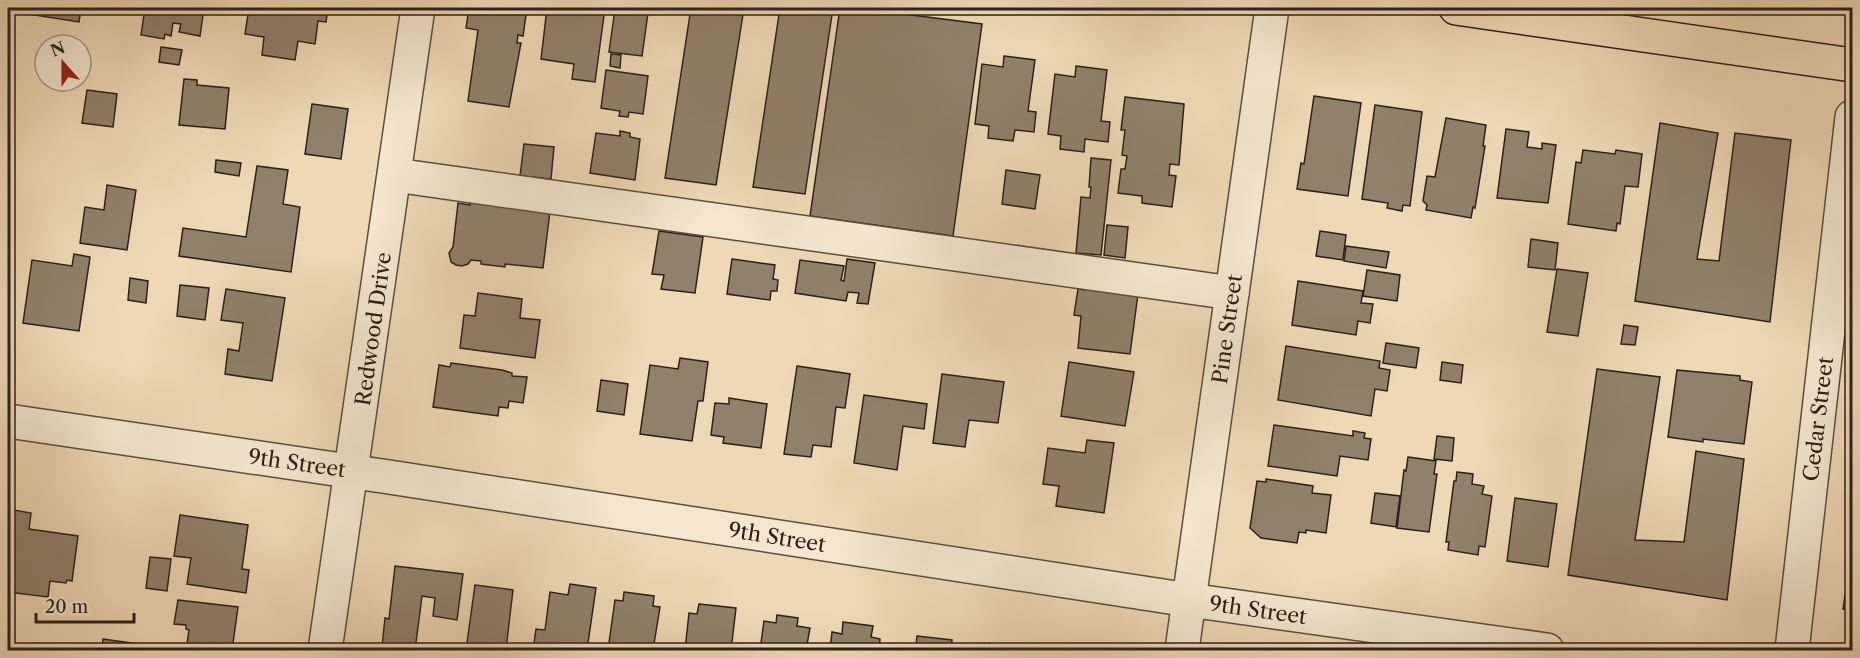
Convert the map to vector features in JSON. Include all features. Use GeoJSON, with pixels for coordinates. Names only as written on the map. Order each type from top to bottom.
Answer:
{"type":"FeatureCollection","features":[{"type":"Feature","properties":{"kind":"main road"},"geometry":{"type":"LineString","coordinates":[[1456,8],[1852,64]]}},
{"type":"Feature","properties":{"kind":"street","name":"Redwood Drive"},"geometry":{"type":"LineString","coordinates":[[325,651],[418,8]]}},
{"type":"Feature","properties":{"kind":"street","name":"Pine Street"},"geometry":{"type":"LineString","coordinates":[[1182,651],[1272,8]]}},
{"type":"Feature","properties":{"kind":"street","name":"Cedar Street"},"geometry":{"type":"LineString","coordinates":[[1792,651],[1852,117]]}},
{"type":"Feature","properties":{"kind":"street"},"geometry":{"type":"LineString","coordinates":[[395,175],[1232,293]]}},
{"type":"Feature","properties":{"kind":"street","name":"9th Street"},"geometry":{"type":"LineString","coordinates":[[8,421],[352,471],[1189,600],[1441,643],[1548,651]]}},
{"type":"Feature","properties":{"kind":"building"},"geometry":{"type":"Polygon","coordinates":[[[22,8],[81,8],[79,22],[21,13],[22,8]]]}},
{"type":"Feature","properties":{"kind":"building"},"geometry":{"type":"Polygon","coordinates":[[[145,8],[204,8],[200,36],[179,32],[181,24],[173,23],[171,36],[165,34],[164,39],[141,35],[145,8]]]}},
{"type":"Feature","properties":{"kind":"building"},"geometry":{"type":"Polygon","coordinates":[[[249,8],[328,8],[326,22],[318,21],[315,44],[298,41],[295,60],[262,55],[264,37],[245,34],[249,8]]]}},
{"type":"Feature","properties":{"kind":"building"},"geometry":{"type":"Polygon","coordinates":[[[469,8],[527,8],[523,36],[518,35],[517,43],[521,43],[509,107],[468,101],[478,30],[466,28],[469,8]]]}},
{"type":"Feature","properties":{"kind":"building"},"geometry":{"type":"Polygon","coordinates":[[[547,8],[577,11],[577,8],[605,8],[595,82],[572,79],[574,64],[541,59],[547,8]]]}},
{"type":"Feature","properties":{"kind":"building"},"geometry":{"type":"Polygon","coordinates":[[[627,8],[638,8],[637,12],[648,13],[642,56],[609,52],[615,9],[627,11],[627,8]]]}},
{"type":"Feature","properties":{"kind":"building"},"geometry":{"type":"Polygon","coordinates":[[[691,8],[744,8],[716,185],[665,178],[691,8]]]}},
{"type":"Feature","properties":{"kind":"building"},"geometry":{"type":"Polygon","coordinates":[[[780,8],[833,8],[805,194],[753,187],[780,8]]]}},
{"type":"Feature","properties":{"kind":"building"},"geometry":{"type":"Polygon","coordinates":[[[840,8],[982,24],[953,236],[810,216],[840,8]]]}},
{"type":"Feature","properties":{"kind":"building"},"geometry":{"type":"Polygon","coordinates":[[[161,47],[182,50],[179,65],[159,62],[161,47]]]}},
{"type":"Feature","properties":{"kind":"building"},"geometry":{"type":"Polygon","coordinates":[[[611,54],[621,55],[620,68],[610,66],[611,54]]]}},
{"type":"Feature","properties":{"kind":"building"},"geometry":{"type":"Polygon","coordinates":[[[1004,56],[1035,60],[1028,111],[1036,112],[1034,132],[1015,130],[1013,141],[988,138],[989,126],[975,124],[982,64],[1003,67],[1004,56]]]}},
{"type":"Feature","properties":{"kind":"building"},"geometry":{"type":"Polygon","coordinates":[[[1076,66],[1107,70],[1101,121],[1110,122],[1108,142],[1085,139],[1084,152],[1060,149],[1061,136],[1048,134],[1055,74],[1075,77],[1076,66]]]}},
{"type":"Feature","properties":{"kind":"building"},"geometry":{"type":"Polygon","coordinates":[[[606,70],[648,76],[643,114],[629,112],[628,117],[619,116],[620,111],[601,108],[606,70]]]}},
{"type":"Feature","properties":{"kind":"building"},"geometry":{"type":"Polygon","coordinates":[[[8,74],[13,74],[8,110],[8,74]]]}},
{"type":"Feature","properties":{"kind":"building"},"geometry":{"type":"Polygon","coordinates":[[[184,79],[197,80],[197,85],[229,88],[225,129],[179,125],[184,79]]]}},
{"type":"Feature","properties":{"kind":"building"},"geometry":{"type":"Polygon","coordinates":[[[93,91],[117,94],[113,127],[82,123],[87,93],[93,93],[93,91]]]}},
{"type":"Feature","properties":{"kind":"building"},"geometry":{"type":"Polygon","coordinates":[[[1314,96],[1361,103],[1348,196],[1297,189],[1301,163],[1304,164],[1314,96]]]}},
{"type":"Feature","properties":{"kind":"building"},"geometry":{"type":"Polygon","coordinates":[[[1125,97],[1184,104],[1179,165],[1170,164],[1169,175],[1176,176],[1172,207],[1142,203],[1142,196],[1118,193],[1121,169],[1125,169],[1127,156],[1122,155],[1125,130],[1121,130],[1125,97]]]}},
{"type":"Feature","properties":{"kind":"building"},"geometry":{"type":"Polygon","coordinates":[[[312,104],[348,109],[341,159],[305,154],[312,104]]]}},
{"type":"Feature","properties":{"kind":"building"},"geometry":{"type":"Polygon","coordinates":[[[1375,105],[1422,112],[1410,206],[1403,205],[1402,211],[1387,208],[1388,203],[1362,199],[1375,105]]]}},
{"type":"Feature","properties":{"kind":"building"},"geometry":{"type":"Polygon","coordinates":[[[1446,118],[1486,125],[1475,208],[1473,207],[1471,218],[1426,210],[1427,205],[1423,201],[1427,176],[1435,177],[1446,118]]]}},
{"type":"Feature","properties":{"kind":"building"},"geometry":{"type":"Polygon","coordinates":[[[1660,123],[1718,133],[1697,259],[1719,261],[1735,133],[1791,140],[1770,322],[1635,301],[1660,123]]]}},
{"type":"Feature","properties":{"kind":"building"},"geometry":{"type":"Polygon","coordinates":[[[1506,129],[1529,132],[1527,147],[1542,149],[1542,143],[1556,145],[1548,203],[1497,198],[1506,129]]]}},
{"type":"Feature","properties":{"kind":"building"},"geometry":{"type":"Polygon","coordinates":[[[620,131],[630,133],[630,137],[640,139],[635,180],[590,173],[596,133],[620,136],[620,131]]]}},
{"type":"Feature","properties":{"kind":"building"},"geometry":{"type":"Polygon","coordinates":[[[524,144],[554,147],[551,179],[520,176],[524,144]]]}},
{"type":"Feature","properties":{"kind":"building"},"geometry":{"type":"Polygon","coordinates":[[[1583,150],[1615,154],[1616,150],[1642,154],[1638,187],[1625,186],[1620,224],[1617,223],[1616,231],[1568,224],[1576,162],[1581,163],[1583,150]]]}},
{"type":"Feature","properties":{"kind":"building"},"geometry":{"type":"Polygon","coordinates":[[[1091,158],[1111,160],[1101,255],[1076,253],[1081,197],[1090,198],[1091,158]]]}},
{"type":"Feature","properties":{"kind":"building"},"geometry":{"type":"Polygon","coordinates":[[[216,160],[241,163],[239,176],[215,172],[216,160]]]}},
{"type":"Feature","properties":{"kind":"building"},"geometry":{"type":"Polygon","coordinates":[[[257,166],[288,170],[283,204],[300,207],[291,272],[179,256],[183,228],[246,237],[257,166]]]}},
{"type":"Feature","properties":{"kind":"building"},"geometry":{"type":"Polygon","coordinates":[[[1006,170],[1040,175],[1035,209],[1002,204],[1006,170]]]}},
{"type":"Feature","properties":{"kind":"building"},"geometry":{"type":"Polygon","coordinates":[[[107,185],[136,190],[127,250],[80,243],[85,207],[104,210],[107,185]]]}},
{"type":"Feature","properties":{"kind":"building"},"geometry":{"type":"Polygon","coordinates":[[[470,201],[550,211],[543,268],[505,264],[505,267],[481,264],[481,261],[471,260],[462,266],[451,262],[449,253],[453,247],[458,203],[470,205],[470,201]]]}},
{"type":"Feature","properties":{"kind":"building"},"geometry":{"type":"Polygon","coordinates":[[[1107,225],[1128,227],[1125,258],[1104,255],[1107,225]]]}},
{"type":"Feature","properties":{"kind":"building"},"geometry":{"type":"Polygon","coordinates":[[[659,231],[703,237],[695,293],[661,289],[664,275],[652,274],[659,231]]]}},
{"type":"Feature","properties":{"kind":"building"},"geometry":{"type":"Polygon","coordinates":[[[1320,231],[1346,235],[1343,260],[1316,256],[1320,231]]]}},
{"type":"Feature","properties":{"kind":"building"},"geometry":{"type":"Polygon","coordinates":[[[1531,239],[1558,243],[1555,270],[1528,267],[1531,239]]]}},
{"type":"Feature","properties":{"kind":"building"},"geometry":{"type":"Polygon","coordinates":[[[1346,246],[1389,252],[1386,268],[1344,261],[1346,246]]]}},
{"type":"Feature","properties":{"kind":"building"},"geometry":{"type":"Polygon","coordinates":[[[74,254],[90,257],[79,331],[23,323],[32,260],[72,266],[74,254]]]}},
{"type":"Feature","properties":{"kind":"building"},"geometry":{"type":"Polygon","coordinates":[[[732,259],[775,265],[773,279],[778,280],[777,291],[771,291],[770,300],[727,294],[732,259]]]}},
{"type":"Feature","properties":{"kind":"building"},"geometry":{"type":"Polygon","coordinates":[[[847,259],[875,263],[868,304],[857,303],[859,293],[848,292],[846,301],[795,293],[800,260],[844,266],[841,280],[844,281],[847,259]]]}},
{"type":"Feature","properties":{"kind":"building"},"geometry":{"type":"Polygon","coordinates":[[[1557,269],[1588,273],[1578,336],[1547,332],[1557,269]]]}},
{"type":"Feature","properties":{"kind":"building"},"geometry":{"type":"Polygon","coordinates":[[[1367,270],[1400,275],[1397,301],[1363,296],[1367,270]]]}},
{"type":"Feature","properties":{"kind":"building"},"geometry":{"type":"Polygon","coordinates":[[[130,278],[148,281],[146,303],[128,300],[130,278]]]}},
{"type":"Feature","properties":{"kind":"building"},"geometry":{"type":"Polygon","coordinates":[[[1298,281],[1363,291],[1361,303],[1373,304],[1370,323],[1358,321],[1356,335],[1292,325],[1298,281]]]}},
{"type":"Feature","properties":{"kind":"building"},"geometry":{"type":"Polygon","coordinates":[[[180,285],[209,288],[205,320],[177,316],[180,285]]]}},
{"type":"Feature","properties":{"kind":"building"},"geometry":{"type":"Polygon","coordinates":[[[1086,287],[1138,294],[1130,354],[1078,348],[1081,316],[1074,315],[1078,289],[1085,290],[1086,287]]]}},
{"type":"Feature","properties":{"kind":"building"},"geometry":{"type":"Polygon","coordinates":[[[226,289],[285,298],[272,381],[225,374],[228,349],[239,351],[243,323],[221,320],[226,289]]]}},
{"type":"Feature","properties":{"kind":"building"},"geometry":{"type":"Polygon","coordinates":[[[478,293],[522,299],[520,318],[540,320],[535,358],[460,348],[464,315],[475,316],[478,293]]]}},
{"type":"Feature","properties":{"kind":"building"},"geometry":{"type":"Polygon","coordinates":[[[1624,325],[1638,327],[1635,345],[1621,344],[1624,325]]]}},
{"type":"Feature","properties":{"kind":"building"},"geometry":{"type":"Polygon","coordinates":[[[1386,343],[1419,348],[1416,368],[1383,363],[1386,343]]]}},
{"type":"Feature","properties":{"kind":"building"},"geometry":{"type":"Polygon","coordinates":[[[1286,346],[1380,361],[1379,368],[1390,370],[1387,391],[1375,389],[1371,416],[1278,400],[1286,346]]]}},
{"type":"Feature","properties":{"kind":"building"},"geometry":{"type":"Polygon","coordinates":[[[680,358],[708,362],[703,401],[698,401],[692,441],[640,434],[650,365],[678,369],[680,358]]]}},
{"type":"Feature","properties":{"kind":"building"},"geometry":{"type":"Polygon","coordinates":[[[1069,362],[1134,372],[1125,426],[1061,416],[1069,362]]]}},
{"type":"Feature","properties":{"kind":"building"},"geometry":{"type":"Polygon","coordinates":[[[1442,362],[1463,365],[1461,383],[1440,380],[1442,362]]]}},
{"type":"Feature","properties":{"kind":"building"},"geometry":{"type":"Polygon","coordinates":[[[451,363],[502,370],[512,373],[512,376],[527,377],[523,403],[509,401],[508,408],[499,407],[498,416],[433,407],[439,365],[450,367],[451,363]]]}},
{"type":"Feature","properties":{"kind":"building"},"geometry":{"type":"Polygon","coordinates":[[[797,366],[850,374],[845,408],[836,407],[831,447],[813,445],[811,457],[784,454],[797,366]]]}},
{"type":"Feature","properties":{"kind":"building"},"geometry":{"type":"Polygon","coordinates":[[[1597,369],[1660,377],[1635,540],[1684,542],[1696,451],[1744,459],[1727,600],[1568,575],[1597,369]]]}},
{"type":"Feature","properties":{"kind":"building"},"geometry":{"type":"Polygon","coordinates":[[[1677,370],[1740,376],[1740,380],[1752,382],[1744,444],[1668,437],[1677,370]]]}},
{"type":"Feature","properties":{"kind":"building"},"geometry":{"type":"Polygon","coordinates":[[[942,374],[1004,382],[998,423],[969,420],[965,447],[933,443],[942,374]]]}},
{"type":"Feature","properties":{"kind":"building"},"geometry":{"type":"Polygon","coordinates":[[[601,380],[628,384],[624,415],[597,411],[601,380]]]}},
{"type":"Feature","properties":{"kind":"building"},"geometry":{"type":"Polygon","coordinates":[[[864,395],[927,404],[924,429],[903,426],[897,470],[854,463],[864,395]]]}},
{"type":"Feature","properties":{"kind":"building"},"geometry":{"type":"Polygon","coordinates":[[[729,398],[767,404],[761,448],[723,443],[724,437],[711,435],[715,403],[729,404],[729,398]]]}},
{"type":"Feature","properties":{"kind":"building"},"geometry":{"type":"Polygon","coordinates":[[[1274,425],[1353,436],[1353,431],[1365,433],[1364,438],[1371,439],[1368,460],[1340,456],[1337,476],[1268,466],[1274,425]]]}},
{"type":"Feature","properties":{"kind":"building"},"geometry":{"type":"Polygon","coordinates":[[[1437,436],[1454,438],[1452,461],[1434,459],[1437,436]]]}},
{"type":"Feature","properties":{"kind":"building"},"geometry":{"type":"Polygon","coordinates":[[[1087,440],[1114,443],[1104,513],[1056,506],[1059,486],[1043,484],[1048,448],[1085,453],[1087,440]]]}},
{"type":"Feature","properties":{"kind":"building"},"geometry":{"type":"Polygon","coordinates":[[[1408,457],[1436,461],[1434,474],[1437,474],[1429,532],[1397,528],[1404,470],[1406,471],[1408,457]]]}},
{"type":"Feature","properties":{"kind":"building"},"geometry":{"type":"Polygon","coordinates":[[[1457,472],[1473,474],[1472,484],[1484,486],[1482,494],[1492,496],[1485,547],[1479,546],[1478,555],[1448,550],[1449,542],[1446,542],[1457,472]]]}},
{"type":"Feature","properties":{"kind":"building"},"geometry":{"type":"Polygon","coordinates":[[[1266,479],[1313,486],[1312,493],[1331,495],[1326,533],[1306,530],[1306,533],[1299,532],[1297,543],[1261,538],[1250,528],[1257,481],[1266,482],[1266,479]]]}},
{"type":"Feature","properties":{"kind":"building"},"geometry":{"type":"Polygon","coordinates":[[[1375,493],[1400,496],[1396,527],[1371,523],[1375,493]]]}},
{"type":"Feature","properties":{"kind":"building"},"geometry":{"type":"Polygon","coordinates":[[[1515,498],[1557,504],[1548,567],[1507,561],[1515,498]]]}},
{"type":"Feature","properties":{"kind":"building"},"geometry":{"type":"Polygon","coordinates":[[[8,509],[31,513],[29,529],[78,536],[72,581],[67,580],[66,583],[50,581],[48,597],[8,592],[8,509]]]}},
{"type":"Feature","properties":{"kind":"building"},"geometry":{"type":"Polygon","coordinates":[[[180,515],[248,525],[242,569],[249,570],[246,593],[187,584],[191,558],[174,556],[180,515]]]}},
{"type":"Feature","properties":{"kind":"building"},"geometry":{"type":"Polygon","coordinates":[[[1852,545],[1852,610],[1843,609],[1852,545]]]}},
{"type":"Feature","properties":{"kind":"building"},"geometry":{"type":"Polygon","coordinates":[[[150,557],[171,559],[167,591],[146,588],[150,557]]]}},
{"type":"Feature","properties":{"kind":"building"},"geometry":{"type":"Polygon","coordinates":[[[395,566],[463,574],[457,620],[433,616],[435,598],[422,596],[415,650],[382,647],[385,618],[389,619],[395,566]]]}},
{"type":"Feature","properties":{"kind":"building"},"geometry":{"type":"Polygon","coordinates":[[[570,584],[596,588],[588,643],[592,644],[591,650],[533,650],[536,629],[545,630],[550,592],[568,595],[570,584]]]}},
{"type":"Feature","properties":{"kind":"building"},"geometry":{"type":"Polygon","coordinates":[[[475,585],[513,590],[506,649],[466,650],[475,585]]]}},
{"type":"Feature","properties":{"kind":"building"},"geometry":{"type":"Polygon","coordinates":[[[624,592],[654,596],[653,606],[660,607],[653,650],[608,650],[615,600],[623,601],[624,592]]]}},
{"type":"Feature","properties":{"kind":"building"},"geometry":{"type":"Polygon","coordinates":[[[178,600],[238,607],[232,650],[186,650],[189,630],[186,629],[186,625],[174,624],[178,600]]]}},
{"type":"Feature","properties":{"kind":"building"},"geometry":{"type":"Polygon","coordinates":[[[699,604],[736,608],[731,650],[685,650],[689,613],[697,614],[699,604]]]}},
{"type":"Feature","properties":{"kind":"building"},"geometry":{"type":"Polygon","coordinates":[[[777,615],[798,618],[797,626],[810,628],[806,650],[760,650],[764,621],[776,623],[777,615]]]}},
{"type":"Feature","properties":{"kind":"building"},"geometry":{"type":"Polygon","coordinates":[[[843,622],[873,626],[871,637],[880,639],[879,650],[830,650],[832,632],[842,634],[843,622]]]}},
{"type":"Feature","properties":{"kind":"building"},"geometry":{"type":"Polygon","coordinates":[[[917,636],[952,640],[951,650],[908,650],[909,644],[916,645],[917,636]]]}},
{"type":"Feature","properties":{"kind":"building"},"geometry":{"type":"Polygon","coordinates":[[[103,639],[138,644],[137,650],[102,650],[103,639]]]}},
{"type":"Feature","properties":{"kind":"building"},"geometry":{"type":"Polygon","coordinates":[[[989,643],[1034,650],[988,650],[989,643]]]}}]}
